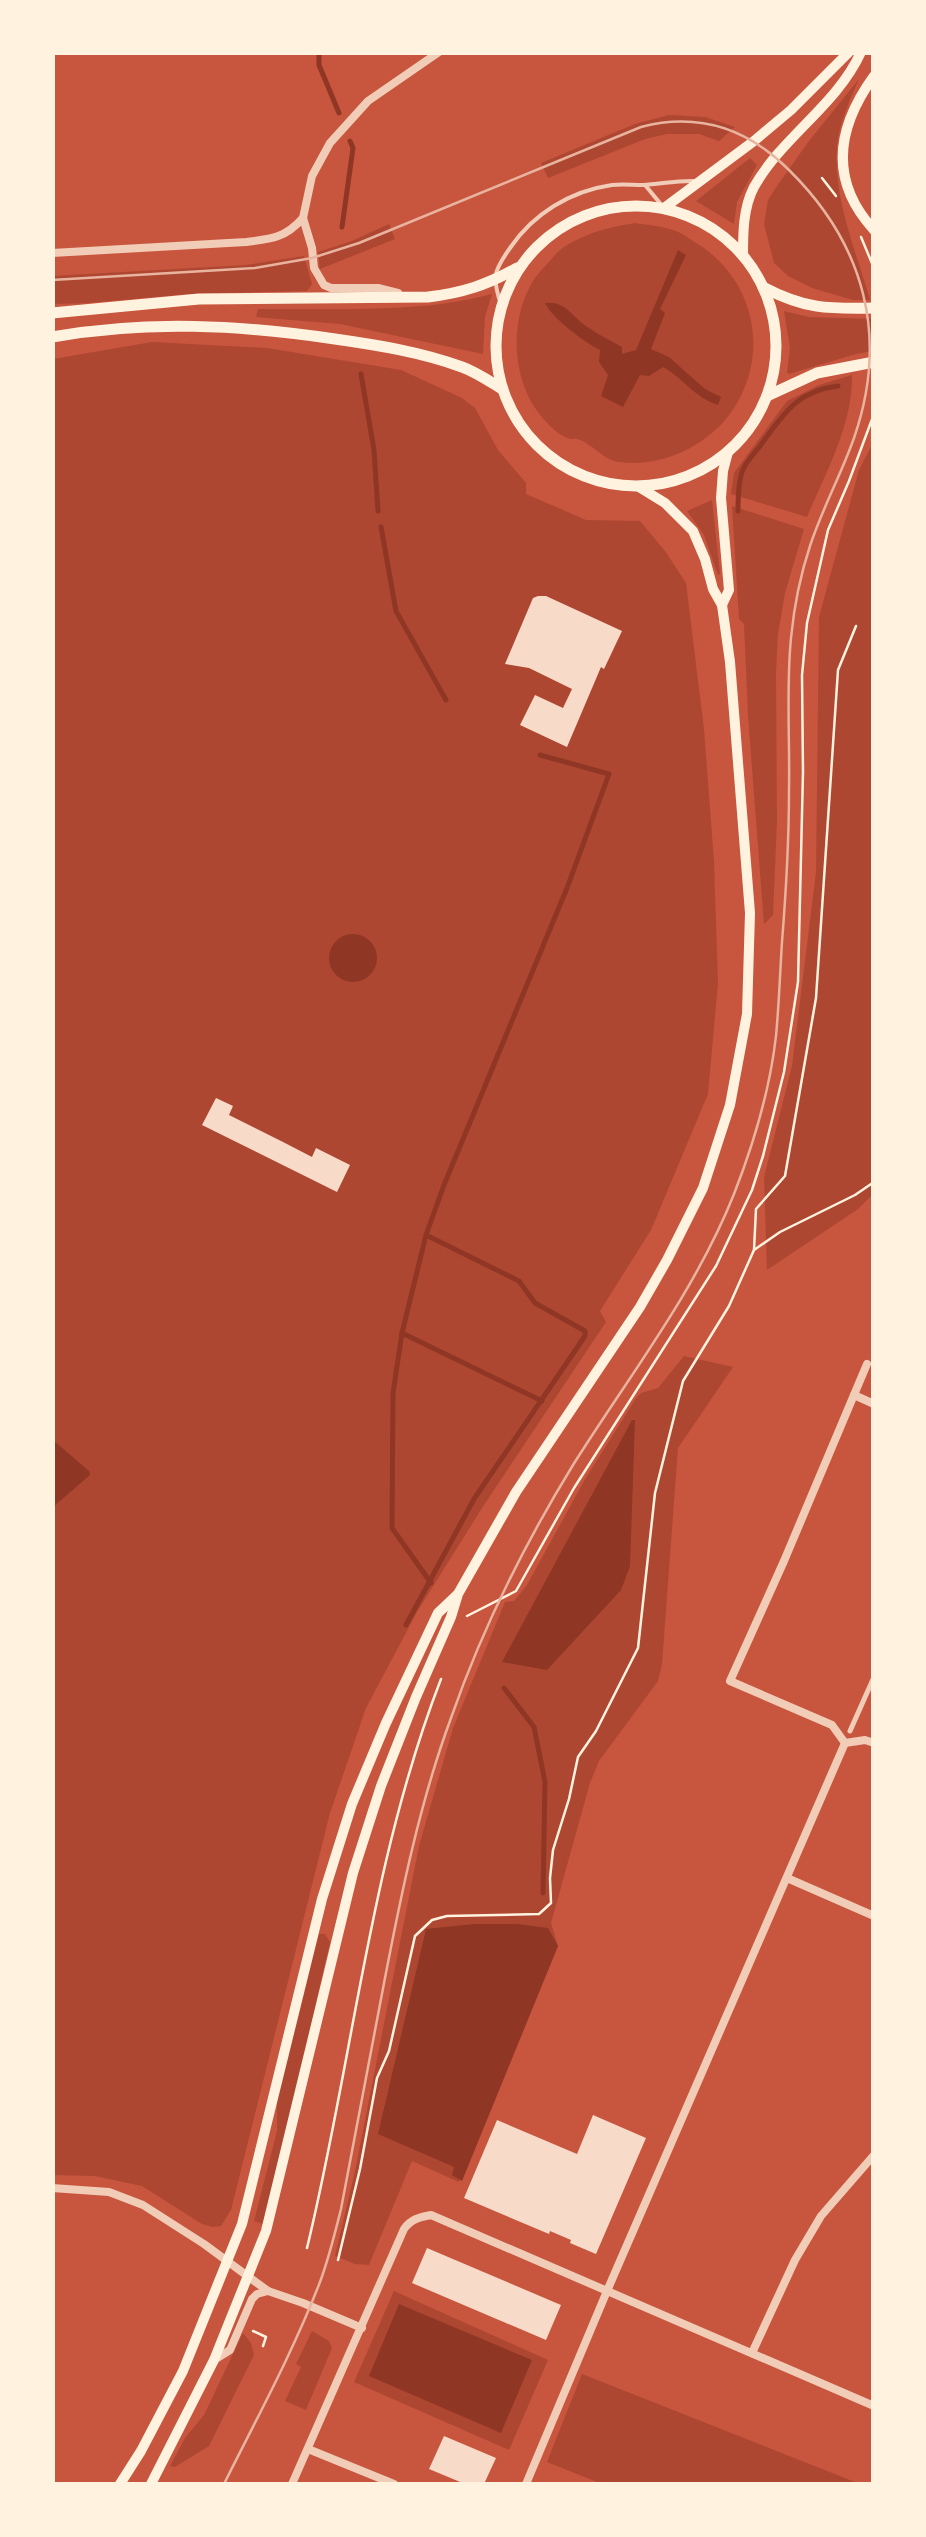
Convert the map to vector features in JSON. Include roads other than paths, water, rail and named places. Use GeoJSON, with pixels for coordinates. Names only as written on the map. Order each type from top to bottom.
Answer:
{"type":"FeatureCollection","features":[{"type":"Feature","properties":{"kind":"main road"},"geometry":{"type":"LineString","coordinates":[[664,208],[792,110],[849,52]]}},
{"type":"Feature","properties":{"kind":"main road"},"geometry":{"type":"LineString","coordinates":[[743,256],[746,212],[753,189],[852,72],[861,52]]}},
{"type":"Feature","properties":{"kind":"main road"},"geometry":{"type":"LineString","coordinates":[[874,76],[847,121],[842,167],[858,212],[874,230]]}},
{"type":"Feature","properties":{"kind":"main road"},"geometry":{"type":"LineString","coordinates":[[52,312],[199,299],[417,298],[459,293],[494,281],[520,266],[548,236],[583,215],[623,206],[664,208],[694,218],[720,234],[743,256],[763,287],[776,341],[774,368],[767,396],[751,426],[728,452],[708,466],[663,484],[600,482],[573,472],[550,456],[521,426],[502,388],[495,346],[502,304],[520,266]]}},
{"type":"Feature","properties":{"kind":"main road"},"geometry":{"type":"LineString","coordinates":[[763,287],[789,301],[809,306],[874,308]]}},
{"type":"Feature","properties":{"kind":"main road"},"geometry":{"type":"LineString","coordinates":[[52,336],[132,326],[210,325],[282,331],[371,344],[435,360],[462,367],[502,388]]}},
{"type":"Feature","properties":{"kind":"main road"},"geometry":{"type":"LineString","coordinates":[[767,396],[817,374],[874,362]]}},
{"type":"Feature","properties":{"kind":"main road"},"geometry":{"type":"LineString","coordinates":[[722,605],[729,590],[721,498],[722,471],[728,452]]}},
{"type":"Feature","properties":{"kind":"main road"},"geometry":{"type":"LineString","coordinates":[[151,2484],[214,2360],[266,2230],[353,1873],[381,1786],[458,1594],[516,1492],[640,1307],[667,1260],[703,1188],[730,1105],[747,1014],[750,913],[722,605],[712,589],[693,531],[665,503],[639,486]]}},
{"type":"Feature","properties":{"kind":"main road"},"geometry":{"type":"LineString","coordinates":[[120,2484],[183,2370],[242,2224],[322,1900],[352,1804],[438,1613],[458,1594]]}},
{"type":"Feature","properties":{"kind":"street"},"geometry":{"type":"LineString","coordinates":[[417,298],[378,288],[324,285],[314,268],[303,218],[312,176],[330,143],[368,101],[439,52]]}},
{"type":"Feature","properties":{"kind":"street"},"geometry":{"type":"LineString","coordinates":[[52,252],[274,239],[292,230],[303,218]]}},
{"type":"Feature","properties":{"kind":"street"},"geometry":{"type":"LineString","coordinates":[[845,1743],[832,1725],[730,1681],[866,1364]]}},
{"type":"Feature","properties":{"kind":"street"},"geometry":{"type":"LineString","coordinates":[[854,1395],[874,1404]]}},
{"type":"Feature","properties":{"kind":"street"},"geometry":{"type":"LineString","coordinates":[[850,1731],[874,1678]]}},
{"type":"Feature","properties":{"kind":"street"},"geometry":{"type":"LineString","coordinates":[[845,1743],[866,1740],[874,1744]]}},
{"type":"Feature","properties":{"kind":"street"},"geometry":{"type":"LineString","coordinates":[[526,2484],[845,1743]]}},
{"type":"Feature","properties":{"kind":"street"},"geometry":{"type":"LineString","coordinates":[[788,1878],[874,1916]]}},
{"type":"Feature","properties":{"kind":"street"},"geometry":{"type":"LineString","coordinates":[[752,2353],[795,2260],[821,2216],[874,2155]]}},
{"type":"Feature","properties":{"kind":"street"},"geometry":{"type":"LineString","coordinates":[[52,2188],[108,2192],[143,2205],[268,2291],[362,2328]]}},
{"type":"Feature","properties":{"kind":"street"},"geometry":{"type":"LineString","coordinates":[[292,2484],[404,2229],[420,2216],[431,2216],[874,2406]]}},
{"type":"Feature","properties":{"kind":"street"},"geometry":{"type":"LineString","coordinates":[[214,2360],[230,2350],[252,2299],[268,2291]]}},
{"type":"Feature","properties":{"kind":"street"},"geometry":{"type":"LineString","coordinates":[[308,2449],[394,2484]]}},
{"type":"Feature","properties":{"kind":"lane"},"geometry":{"type":"LineString","coordinates":[[502,304],[494,281],[501,261],[518,237],[561,202],[614,185],[701,182]]}},
{"type":"Feature","properties":{"kind":"lane"},"geometry":{"type":"LineString","coordinates":[[644,185],[664,208]]}},
{"type":"Feature","properties":{"kind":"waterway"},"geometry":{"type":"LineString","coordinates":[[319,52],[319,65],[339,113]]}},
{"type":"Feature","properties":{"kind":"waterway"},"geometry":{"type":"LineString","coordinates":[[342,227],[353,148],[350,141]]}},
{"type":"Feature","properties":{"kind":"waterway"},"geometry":{"type":"LineString","coordinates":[[361,374],[374,450],[378,511]]}},
{"type":"Feature","properties":{"kind":"waterway"},"geometry":{"type":"LineString","coordinates":[[738,511],[743,468],[776,424],[801,399],[838,386]]}},
{"type":"Feature","properties":{"kind":"waterway"},"geometry":{"type":"LineString","coordinates":[[381,527],[396,611],[446,700]]}},
{"type":"Feature","properties":{"kind":"waterway"},"geometry":{"type":"LineString","coordinates":[[431,1583],[392,1528],[393,1393],[402,1333],[426,1235],[444,1185],[567,888],[609,774],[540,755]]}},
{"type":"Feature","properties":{"kind":"waterway"},"geometry":{"type":"LineString","coordinates":[[406,1625],[474,1499],[585,1336],[585,1331],[535,1303],[519,1281],[426,1235]]}},
{"type":"Feature","properties":{"kind":"waterway"},"geometry":{"type":"LineString","coordinates":[[402,1333],[542,1401]]}},
{"type":"Feature","properties":{"kind":"waterway"},"geometry":{"type":"LineString","coordinates":[[504,1688],[534,1727],[545,1782],[543,1893]]}},
{"type":"Feature","properties":{"kind":"tram line"},"geometry":{"type":"LineString","coordinates":[[52,280],[255,268],[312,258],[359,243],[641,127],[683,121],[721,127],[756,143],[789,170],[815,199],[852,261],[869,329],[864,401],[849,452],[810,546],[794,615],[789,676],[788,847],[777,1024],[770,1076],[754,1136],[734,1194],[700,1265],[538,1526],[505,1588],[463,1685],[413,1846],[329,2255],[298,2334],[224,2484]]}}]}
